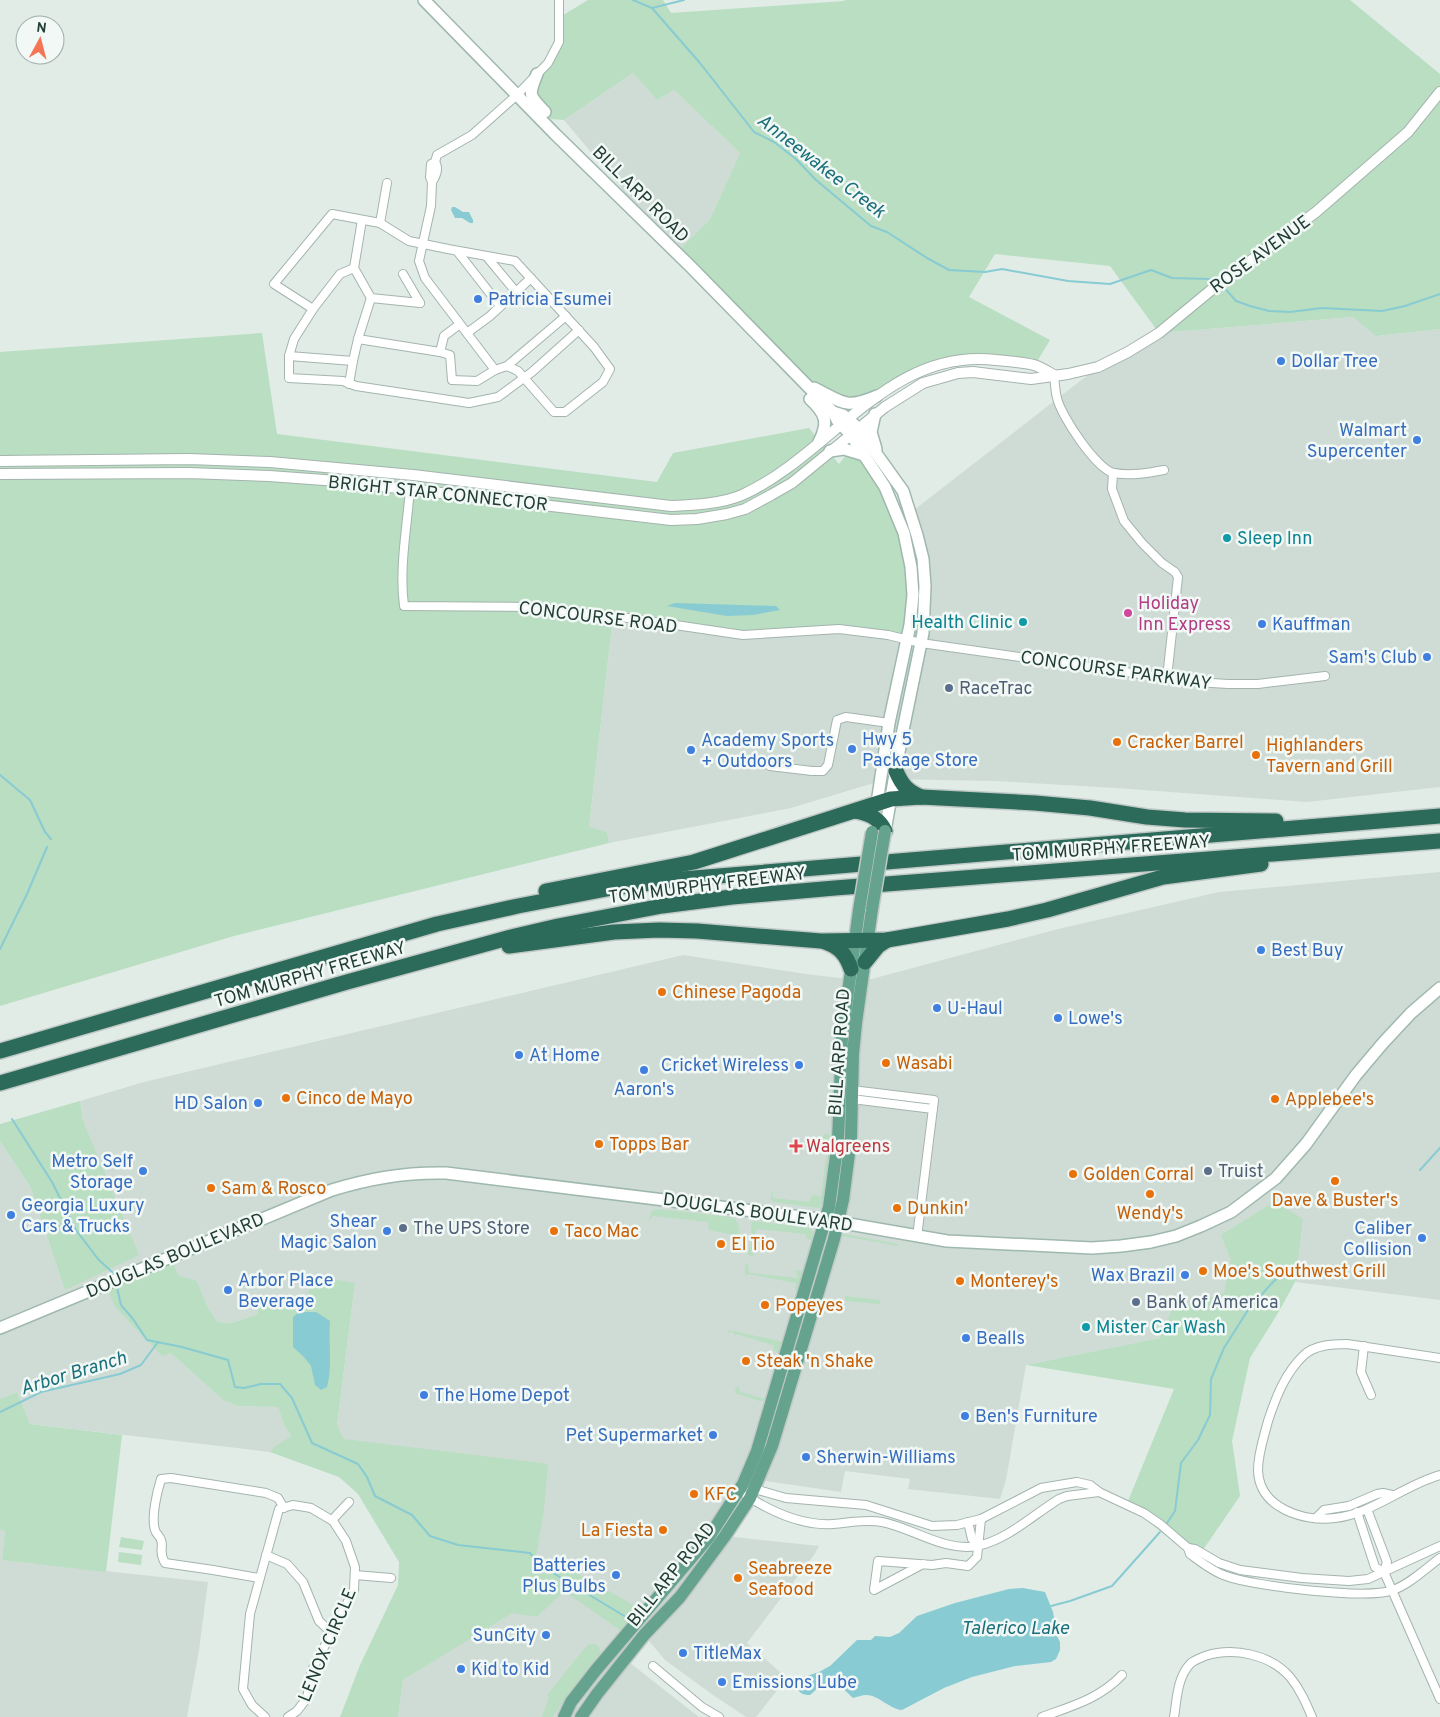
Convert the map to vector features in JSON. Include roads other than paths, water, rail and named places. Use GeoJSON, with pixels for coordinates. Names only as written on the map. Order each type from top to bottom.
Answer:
{"type":"FeatureCollection","features":[{"type":"Feature","properties":{"kind":"highway"},"geometry":{"type":"LineString","coordinates":[[896,771],[904,787],[921,797],[1050,804],[1185,820],[1355,823]]}},
{"type":"Feature","properties":{"kind":"highway"},"geometry":{"type":"LineString","coordinates":[[437,924],[463,912],[509,899],[591,881],[694,862],[855,812],[880,816],[921,797]]}},
{"type":"Feature","properties":{"kind":"highway","name":"TOM MURPHY FREEWAY"},"geometry":{"type":"LineString","coordinates":[[0,1052],[437,924],[612,888],[682,879],[1440,816]]}},
{"type":"Feature","properties":{"kind":"highway"},"geometry":{"type":"LineString","coordinates":[[458,951],[638,930],[689,930],[821,941],[887,940],[1037,912],[1173,875],[1440,842]]}},
{"type":"Feature","properties":{"kind":"highway","name":"TOM MURPHY FREEWAY"},"geometry":{"type":"LineString","coordinates":[[0,1083],[458,951],[541,930],[662,906],[732,897],[1440,842]]}},
{"type":"Feature","properties":{"kind":"highway"},"geometry":{"type":"LineString","coordinates":[[865,962],[878,946],[887,940]]}},
{"type":"Feature","properties":{"kind":"highway"},"geometry":{"type":"LineString","coordinates":[[821,941],[841,951],[851,969]]}},
{"type":"Feature","properties":{"kind":"main road","name":"BILL ARP ROAD"},"geometry":{"type":"LineString","coordinates":[[424,0],[833,412],[843,415],[844,422],[880,460],[903,491],[923,560],[925,586],[923,633],[896,771],[880,816],[859,910],[861,941],[865,962],[855,1037],[849,1155],[772,1446],[725,1536],[680,1597],[651,1626],[634,1657],[581,1717]]}},
{"type":"Feature","properties":{"kind":"main road"},"geometry":{"type":"LineString","coordinates":[[537,74],[531,90],[531,98],[551,119],[555,134]]}},
{"type":"Feature","properties":{"kind":"main road"},"geometry":{"type":"LineString","coordinates":[[769,348],[767,354],[819,408],[825,419],[826,429],[820,442]]}},
{"type":"Feature","properties":{"kind":"main road"},"geometry":{"type":"LineString","coordinates":[[806,384],[846,404],[859,403],[877,396]]}},
{"type":"Feature","properties":{"kind":"main road"},"geometry":{"type":"LineString","coordinates":[[876,414],[871,432],[880,460]]}},
{"type":"Feature","properties":{"kind":"main road","name":"BILL ARP ROAD"},"geometry":{"type":"LineString","coordinates":[[832,1221],[832,1189],[838,1141],[842,1037],[851,969],[872,909],[889,723],[907,641],[913,595],[911,566],[904,533],[885,487],[864,455],[854,432]]}},
{"type":"Feature","properties":{"kind":"main road"},"geometry":{"type":"LineString","coordinates":[[830,451],[844,449],[864,455]]}},
{"type":"Feature","properties":{"kind":"main road","name":"DOUGLAS BOULEVARD"},"geometry":{"type":"LineString","coordinates":[[0,1328],[332,1190],[358,1182],[417,1172],[446,1173],[832,1221],[948,1241],[1106,1248],[1151,1242],[1176,1236],[1231,1212],[1276,1178],[1306,1144],[1366,1062],[1411,1013],[1440,988]]}},
{"type":"Feature","properties":{"kind":"main road","name":"BILL ARP ROAD"},"geometry":{"type":"LineString","coordinates":[[564,1717],[572,1702],[596,1670],[747,1491]]}},
{"type":"Feature","properties":{"kind":"main road"},"geometry":{"type":"LineString","coordinates":[[634,1657],[626,1646],[636,1630],[640,1619]]}},
{"type":"Feature","properties":{"kind":"street"},"geometry":{"type":"LineString","coordinates":[[495,370],[425,278],[419,261],[431,206],[432,182],[436,177],[437,165],[435,162],[437,155],[472,135],[548,63],[559,42],[559,0]]}},
{"type":"Feature","properties":{"kind":"street","name":"ROSE AVENUE"},"geometry":{"type":"LineString","coordinates":[[854,432],[902,395],[923,383],[958,373],[986,372],[1031,379],[1068,374],[1098,367],[1128,352],[1159,333],[1210,290],[1316,212],[1408,132],[1440,92]]}},
{"type":"Feature","properties":{"kind":"street"},"geometry":{"type":"LineString","coordinates":[[380,223],[387,182]]}},
{"type":"Feature","properties":{"kind":"street"},"geometry":{"type":"LineString","coordinates":[[313,309],[274,284],[332,214],[380,223],[409,240],[423,244],[515,261],[579,330],[610,369],[603,382],[565,412],[554,412],[518,371],[507,366]]}},
{"type":"Feature","properties":{"kind":"street"},"geometry":{"type":"LineString","coordinates":[[350,384],[358,339],[372,298],[354,268],[362,220]]}},
{"type":"Feature","properties":{"kind":"street"},"geometry":{"type":"LineString","coordinates":[[457,251],[500,306]]}},
{"type":"Feature","properties":{"kind":"street"},"geometry":{"type":"LineString","coordinates":[[487,257],[516,292]]}},
{"type":"Feature","properties":{"kind":"street"},"geometry":{"type":"LineString","coordinates":[[354,268],[340,274],[294,338],[289,356],[289,378],[343,381],[356,386],[469,403],[498,396],[524,378],[579,330]]}},
{"type":"Feature","properties":{"kind":"street"},"geometry":{"type":"LineString","coordinates":[[372,298],[420,304],[403,274]]}},
{"type":"Feature","properties":{"kind":"street"},"geometry":{"type":"LineString","coordinates":[[467,333],[531,278]]}},
{"type":"Feature","properties":{"kind":"street"},"geometry":{"type":"LineString","coordinates":[[358,339],[450,355],[452,380],[477,381],[495,370],[507,366],[566,316]]}},
{"type":"Feature","properties":{"kind":"street"},"geometry":{"type":"LineString","coordinates":[[440,352],[444,336],[460,324]]}},
{"type":"Feature","properties":{"kind":"street"},"geometry":{"type":"LineString","coordinates":[[289,356],[353,361]]}},
{"type":"Feature","properties":{"kind":"street"},"geometry":{"type":"LineString","coordinates":[[844,422],[895,383],[918,371],[956,360],[987,359],[1035,365],[1054,375],[1057,399],[1064,418],[1077,437],[1105,470],[1113,473],[1136,474],[1164,470]]}},
{"type":"Feature","properties":{"kind":"street","name":"BRIGHT STAR CONNECTOR"},"geometry":{"type":"LineString","coordinates":[[0,461],[189,459],[270,462],[413,475],[671,506],[696,505],[740,496],[784,472],[844,422]]}},
{"type":"Feature","properties":{"kind":"street","name":"BRIGHT STAR CONNECTOR"},"geometry":{"type":"LineString","coordinates":[[0,474],[228,474],[338,481],[671,520],[697,519],[745,508],[771,496],[792,483],[854,432]]}},
{"type":"Feature","properties":{"kind":"street"},"geometry":{"type":"LineString","coordinates":[[1113,473],[1112,489],[1124,521],[1142,543],[1162,563],[1175,572],[1178,577],[1166,678]]}},
{"type":"Feature","properties":{"kind":"street","name":"CONCOURSE ROAD"},"geometry":{"type":"LineString","coordinates":[[410,489],[403,565],[402,593],[404,606],[529,607],[628,618],[743,636],[839,629],[888,635],[907,641]]}},
{"type":"Feature","properties":{"kind":"street","name":"CONCOURSE PARKWAY"},"geometry":{"type":"LineString","coordinates":[[907,641],[1166,678],[1228,684],[1258,684],[1325,676]]}},
{"type":"Feature","properties":{"kind":"street"},"geometry":{"type":"LineString","coordinates":[[770,766],[823,771],[828,765],[837,720],[846,717],[889,723]]}},
{"type":"Feature","properties":{"kind":"street"},"geometry":{"type":"LineString","coordinates":[[852,1094],[934,1100],[917,1237]]}},
{"type":"Feature","properties":{"kind":"street"},"geometry":{"type":"LineString","coordinates":[[852,1094],[933,1109]]}},
{"type":"Feature","properties":{"kind":"street"},"geometry":{"type":"LineString","coordinates":[[1440,1358],[1364,1346],[1333,1344],[1316,1348],[1304,1354],[1288,1374],[1278,1393],[1262,1442],[1258,1470],[1263,1489],[1281,1508],[1298,1515],[1316,1518],[1336,1518],[1367,1509],[1392,1495],[1440,1474]]}},
{"type":"Feature","properties":{"kind":"street"},"geometry":{"type":"LineString","coordinates":[[1364,1346],[1361,1372],[1371,1395]]}},
{"type":"Feature","properties":{"kind":"street"},"geometry":{"type":"LineString","coordinates":[[259,1578],[165,1563],[161,1555],[162,1541],[155,1532],[154,1524],[157,1491],[161,1479],[171,1478],[266,1493],[278,1498],[284,1508],[279,1509],[250,1614],[243,1689],[252,1706],[265,1717]]}},
{"type":"Feature","properties":{"kind":"street"},"geometry":{"type":"LineString","coordinates":[[747,1491],[786,1498],[866,1505],[932,1526],[957,1525],[981,1519],[1041,1488],[1077,1482],[1090,1485],[1099,1492],[1144,1513],[1188,1548],[1190,1554],[1225,1576],[1237,1580],[1344,1593],[1381,1594],[1392,1591],[1402,1586],[1440,1558]]}},
{"type":"Feature","properties":{"kind":"street"},"geometry":{"type":"LineString","coordinates":[[747,1491],[780,1513],[810,1523],[882,1522],[948,1544],[966,1547],[978,1546],[999,1538],[1059,1499],[1067,1496],[1099,1492]]}},
{"type":"Feature","properties":{"kind":"street"},"geometry":{"type":"LineString","coordinates":[[1316,1518],[1324,1510],[1349,1506],[1377,1494],[1392,1495]]}},
{"type":"Feature","properties":{"kind":"street"},"geometry":{"type":"LineString","coordinates":[[332,1520],[349,1502]]}},
{"type":"Feature","properties":{"kind":"street","name":"LENOX CIRCLE"},"geometry":{"type":"LineString","coordinates":[[284,1508],[293,1504],[311,1508],[332,1520],[346,1541],[355,1567],[354,1590],[312,1670],[307,1698],[297,1711],[288,1717]]}},
{"type":"Feature","properties":{"kind":"street"},"geometry":{"type":"LineString","coordinates":[[1367,1509],[1387,1562],[1384,1572]]}},
{"type":"Feature","properties":{"kind":"street"},"geometry":{"type":"LineString","coordinates":[[1357,1512],[1375,1567],[1384,1572],[1440,1699]]}},
{"type":"Feature","properties":{"kind":"street"},"geometry":{"type":"LineString","coordinates":[[923,1564],[874,1590],[878,1560],[923,1564],[932,1565],[946,1563],[968,1566],[977,1557],[981,1519]]}},
{"type":"Feature","properties":{"kind":"street"},"geometry":{"type":"LineString","coordinates":[[968,1522],[972,1539],[978,1546]]}},
{"type":"Feature","properties":{"kind":"street"},"geometry":{"type":"LineString","coordinates":[[1188,1548],[1195,1549],[1207,1557],[1230,1567],[1260,1573],[1349,1581],[1368,1579],[1440,1546]]}},
{"type":"Feature","properties":{"kind":"street"},"geometry":{"type":"LineString","coordinates":[[266,1556],[287,1564],[303,1582],[320,1621],[332,1634]]}},
{"type":"Feature","properties":{"kind":"street"},"geometry":{"type":"LineString","coordinates":[[355,1575],[391,1578]]}},
{"type":"Feature","properties":{"kind":"street"},"geometry":{"type":"LineString","coordinates":[[1174,1717],[1180,1682],[1191,1663],[1212,1654],[1228,1652],[1264,1659],[1279,1667],[1300,1689],[1312,1717]]}},
{"type":"Feature","properties":{"kind":"street"},"geometry":{"type":"LineString","coordinates":[[653,1666],[702,1707],[719,1717]]}},
{"type":"Feature","properties":{"kind":"street"},"geometry":{"type":"LineString","coordinates":[[1042,1717],[1085,1701],[1111,1686],[1122,1675]]}},
{"type":"Feature","properties":{"kind":"water"},"geometry":{"type":"Polygon","coordinates":[[[452,207],[463,212],[469,212],[473,223],[462,218],[455,218],[451,210],[452,207]]]}},
{"type":"Feature","properties":{"kind":"water"},"geometry":{"type":"Polygon","coordinates":[[[675,603],[776,606],[780,610],[753,615],[727,616],[667,606],[675,603]]]}},
{"type":"Feature","properties":{"kind":"water"},"geometry":{"type":"Polygon","coordinates":[[[316,1312],[330,1321],[329,1379],[327,1387],[321,1390],[315,1385],[311,1366],[293,1347],[293,1317],[298,1313],[316,1312]]]}},
{"type":"Feature","properties":{"kind":"water","name":"Talerico Lake"},"geometry":{"type":"Polygon","coordinates":[[[1023,1588],[1045,1592],[1053,1612],[1060,1650],[1056,1659],[1051,1662],[1015,1666],[972,1677],[944,1688],[902,1710],[871,1696],[864,1695],[853,1698],[836,1682],[824,1684],[810,1695],[801,1693],[797,1688],[796,1685],[800,1678],[830,1666],[857,1640],[871,1640],[875,1636],[890,1637],[899,1633],[917,1616],[955,1603],[1009,1589],[1023,1588]]]}},
{"type":"Feature","properties":{"kind":"waterway","name":"Anneewakee Creek"},"geometry":{"type":"LineString","coordinates":[[633,0],[652,8],[700,63],[754,132],[774,142],[796,159],[816,180],[871,226],[887,232],[949,270],[985,272],[1002,269],[1068,281],[1110,284],[1151,270],[1172,278],[1210,279],[1215,281]]}},
{"type":"Feature","properties":{"kind":"waterway"},"geometry":{"type":"LineString","coordinates":[[652,8],[684,0]]}},
{"type":"Feature","properties":{"kind":"waterway","name":"Anneewakee Creek"},"geometry":{"type":"LineString","coordinates":[[1223,286],[1236,301],[1269,311],[1290,312],[1322,308],[1382,311],[1405,306],[1440,294]]}},
{"type":"Feature","properties":{"kind":"waterway"},"geometry":{"type":"LineString","coordinates":[[0,775],[30,800],[45,832],[51,839]]}},
{"type":"Feature","properties":{"kind":"waterway"},"geometry":{"type":"LineString","coordinates":[[0,949],[27,894],[47,847]]}},
{"type":"Feature","properties":{"kind":"waterway"},"geometry":{"type":"LineString","coordinates":[[12,1119],[52,1182],[76,1230],[98,1259],[114,1276]]}},
{"type":"Feature","properties":{"kind":"waterway","name":"Arbor Branch"},"geometry":{"type":"LineString","coordinates":[[1420,1170],[1440,1148]]}},
{"type":"Feature","properties":{"kind":"waterway","name":"Arbor Branch"},"geometry":{"type":"LineString","coordinates":[[1167,1523],[1175,1511],[1181,1463],[1198,1440],[1210,1415],[1211,1379],[1224,1348],[1248,1310],[1273,1282],[1288,1269]]}},
{"type":"Feature","properties":{"kind":"waterway","name":"Arbor Branch"},"geometry":{"type":"LineString","coordinates":[[116,1283],[121,1305],[147,1340],[182,1347],[228,1360],[235,1387],[244,1388],[261,1384],[280,1384],[292,1398],[312,1443],[358,1464],[367,1477],[375,1496],[412,1515],[430,1536],[458,1545],[530,1553],[540,1565],[626,1617]]}},
{"type":"Feature","properties":{"kind":"waterway","name":"Arbor Branch"},"geometry":{"type":"LineString","coordinates":[[0,1412],[41,1392],[120,1374],[141,1365],[158,1342]]}},
{"type":"Feature","properties":{"kind":"waterway","name":"Arbor Branch"},"geometry":{"type":"LineString","coordinates":[[1051,1606],[1112,1586],[1160,1532]]}},
{"type":"Feature","properties":{"kind":"place","name":"Patricia Esumei"},"geometry":{"type":"Point","coordinates":[478,299]}},
{"type":"Feature","properties":{"kind":"place","name":"Dollar Tree"},"geometry":{"type":"Point","coordinates":[1281,361]}},
{"type":"Feature","properties":{"kind":"place","name":"Walmart Supercenter"},"geometry":{"type":"Point","coordinates":[1417,440]}},
{"type":"Feature","properties":{"kind":"place","name":"Sleep Inn"},"geometry":{"type":"Point","coordinates":[1227,538]}},
{"type":"Feature","properties":{"kind":"place","name":"Holiday Inn Express"},"geometry":{"type":"Point","coordinates":[1128,613]}},
{"type":"Feature","properties":{"kind":"place","name":"Health Clinic"},"geometry":{"type":"Point","coordinates":[1023,622]}},
{"type":"Feature","properties":{"kind":"place","name":"Kauffman"},"geometry":{"type":"Point","coordinates":[1262,624]}},
{"type":"Feature","properties":{"kind":"place","name":"Sam's Club"},"geometry":{"type":"Point","coordinates":[1427,657]}},
{"type":"Feature","properties":{"kind":"place","name":"RaceTrac"},"geometry":{"type":"Point","coordinates":[949,688]}},
{"type":"Feature","properties":{"kind":"place","name":"Cracker Barrel"},"geometry":{"type":"Point","coordinates":[1117,742]}},
{"type":"Feature","properties":{"kind":"place","name":"Hwy 5 Package Store"},"geometry":{"type":"Point","coordinates":[852,749]}},
{"type":"Feature","properties":{"kind":"place","name":"Academy Sports + Outdoors"},"geometry":{"type":"Point","coordinates":[691,750]}},
{"type":"Feature","properties":{"kind":"place","name":"Highlanders Tavern and Grill"},"geometry":{"type":"Point","coordinates":[1256,755]}},
{"type":"Feature","properties":{"kind":"place","name":"Best Buy"},"geometry":{"type":"Point","coordinates":[1261,950]}},
{"type":"Feature","properties":{"kind":"place","name":"Chinese Pagoda"},"geometry":{"type":"Point","coordinates":[662,992]}},
{"type":"Feature","properties":{"kind":"place","name":"U-Haul"},"geometry":{"type":"Point","coordinates":[937,1008]}},
{"type":"Feature","properties":{"kind":"place","name":"Lowe's"},"geometry":{"type":"Point","coordinates":[1058,1018]}},
{"type":"Feature","properties":{"kind":"place","name":"At Home"},"geometry":{"type":"Point","coordinates":[519,1055]}},
{"type":"Feature","properties":{"kind":"place","name":"Wasabi"},"geometry":{"type":"Point","coordinates":[886,1063]}},
{"type":"Feature","properties":{"kind":"place","name":"Cricket Wireless"},"geometry":{"type":"Point","coordinates":[799,1065]}},
{"type":"Feature","properties":{"kind":"place","name":"Aaron's"},"geometry":{"type":"Point","coordinates":[644,1070]}},
{"type":"Feature","properties":{"kind":"place","name":"Cinco de Mayo"},"geometry":{"type":"Point","coordinates":[286,1098]}},
{"type":"Feature","properties":{"kind":"place","name":"Applebee's"},"geometry":{"type":"Point","coordinates":[1275,1099]}},
{"type":"Feature","properties":{"kind":"place","name":"HD Salon"},"geometry":{"type":"Point","coordinates":[258,1103]}},
{"type":"Feature","properties":{"kind":"place","name":"Topps Bar"},"geometry":{"type":"Point","coordinates":[599,1144]}},
{"type":"Feature","properties":{"kind":"place","name":"Walgreens"},"geometry":{"type":"Point","coordinates":[796,1146]}},
{"type":"Feature","properties":{"kind":"place","name":"Metro Self Storage"},"geometry":{"type":"Point","coordinates":[143,1171]}},
{"type":"Feature","properties":{"kind":"place","name":"Truist"},"geometry":{"type":"Point","coordinates":[1208,1171]}},
{"type":"Feature","properties":{"kind":"place","name":"Golden Corral"},"geometry":{"type":"Point","coordinates":[1073,1174]}},
{"type":"Feature","properties":{"kind":"place","name":"Dave & Buster's"},"geometry":{"type":"Point","coordinates":[1335,1181]}},
{"type":"Feature","properties":{"kind":"place","name":"Sam & Rosco"},"geometry":{"type":"Point","coordinates":[211,1188]}},
{"type":"Feature","properties":{"kind":"place","name":"Wendy's"},"geometry":{"type":"Point","coordinates":[1150,1194]}},
{"type":"Feature","properties":{"kind":"place","name":"Dunkin'"},"geometry":{"type":"Point","coordinates":[897,1208]}},
{"type":"Feature","properties":{"kind":"place","name":"Georgia Luxury Cars & Trucks"},"geometry":{"type":"Point","coordinates":[11,1215]}},
{"type":"Feature","properties":{"kind":"place","name":"The UPS Store"},"geometry":{"type":"Point","coordinates":[403,1228]}},
{"type":"Feature","properties":{"kind":"place","name":"Shear Magic Salon"},"geometry":{"type":"Point","coordinates":[387,1231]}},
{"type":"Feature","properties":{"kind":"place","name":"Taco Mac"},"geometry":{"type":"Point","coordinates":[554,1231]}},
{"type":"Feature","properties":{"kind":"place","name":"Caliber Collision"},"geometry":{"type":"Point","coordinates":[1422,1238]}},
{"type":"Feature","properties":{"kind":"place","name":"El Tio"},"geometry":{"type":"Point","coordinates":[721,1244]}},
{"type":"Feature","properties":{"kind":"place","name":"Moe's Southwest Grill"},"geometry":{"type":"Point","coordinates":[1203,1271]}},
{"type":"Feature","properties":{"kind":"place","name":"Wax Brazil"},"geometry":{"type":"Point","coordinates":[1185,1275]}},
{"type":"Feature","properties":{"kind":"place","name":"Monterey's"},"geometry":{"type":"Point","coordinates":[960,1281]}},
{"type":"Feature","properties":{"kind":"place","name":"Arbor Place Beverage"},"geometry":{"type":"Point","coordinates":[228,1290]}},
{"type":"Feature","properties":{"kind":"place","name":"Bank of America"},"geometry":{"type":"Point","coordinates":[1136,1302]}},
{"type":"Feature","properties":{"kind":"place","name":"Popeyes"},"geometry":{"type":"Point","coordinates":[765,1305]}},
{"type":"Feature","properties":{"kind":"place","name":"Mister Car Wash"},"geometry":{"type":"Point","coordinates":[1086,1327]}},
{"type":"Feature","properties":{"kind":"place","name":"Bealls"},"geometry":{"type":"Point","coordinates":[966,1338]}},
{"type":"Feature","properties":{"kind":"place","name":"Steak 'n Shake"},"geometry":{"type":"Point","coordinates":[746,1361]}},
{"type":"Feature","properties":{"kind":"place","name":"The Home Depot"},"geometry":{"type":"Point","coordinates":[424,1395]}},
{"type":"Feature","properties":{"kind":"place","name":"Ben's Furniture"},"geometry":{"type":"Point","coordinates":[965,1416]}},
{"type":"Feature","properties":{"kind":"place","name":"Pet Supermarket"},"geometry":{"type":"Point","coordinates":[713,1435]}},
{"type":"Feature","properties":{"kind":"place","name":"Sherwin-Williams"},"geometry":{"type":"Point","coordinates":[806,1457]}},
{"type":"Feature","properties":{"kind":"place","name":"KFC"},"geometry":{"type":"Point","coordinates":[694,1494]}},
{"type":"Feature","properties":{"kind":"place","name":"La Fiesta"},"geometry":{"type":"Point","coordinates":[663,1530]}},
{"type":"Feature","properties":{"kind":"place","name":"Batteries Plus Bulbs"},"geometry":{"type":"Point","coordinates":[616,1575]}},
{"type":"Feature","properties":{"kind":"place","name":"Seabreeze Seafood"},"geometry":{"type":"Point","coordinates":[738,1578]}},
{"type":"Feature","properties":{"kind":"place","name":"SunCity"},"geometry":{"type":"Point","coordinates":[546,1635]}},
{"type":"Feature","properties":{"kind":"place","name":"TitleMax"},"geometry":{"type":"Point","coordinates":[683,1653]}},
{"type":"Feature","properties":{"kind":"place","name":"Kid to Kid"},"geometry":{"type":"Point","coordinates":[461,1669]}},
{"type":"Feature","properties":{"kind":"place","name":"Emissions Lube"},"geometry":{"type":"Point","coordinates":[722,1682]}}]}
